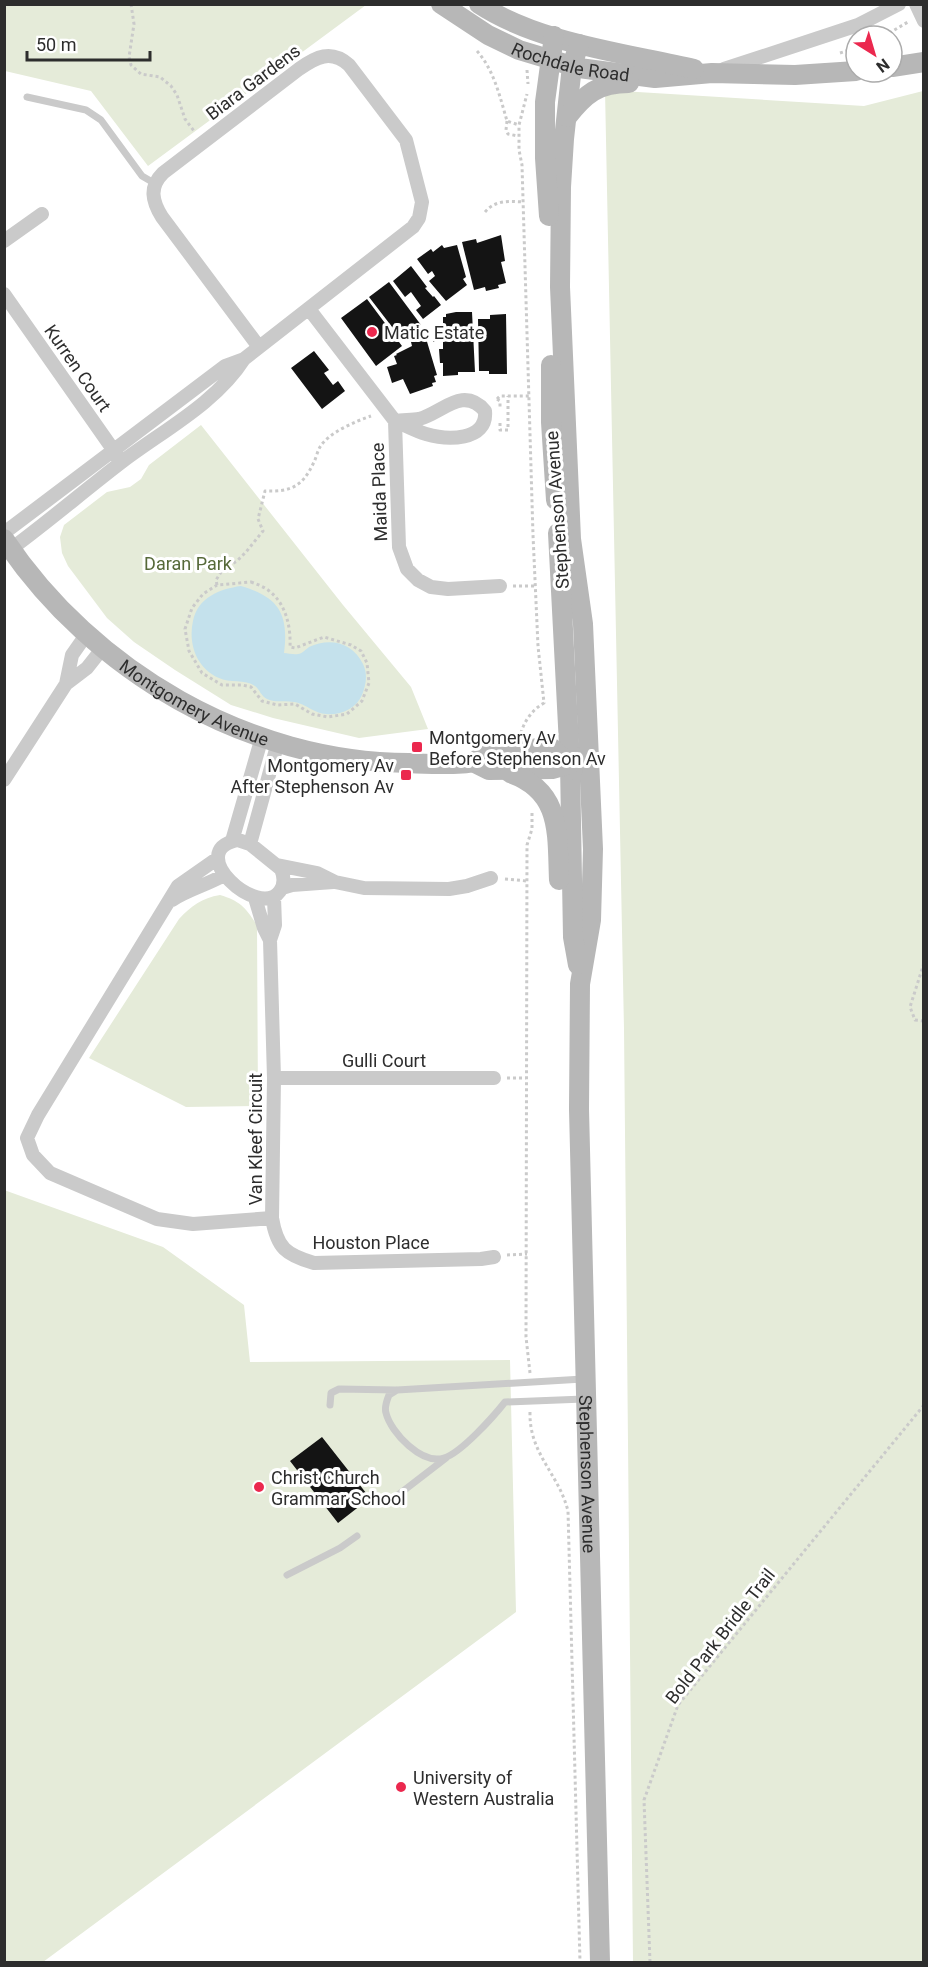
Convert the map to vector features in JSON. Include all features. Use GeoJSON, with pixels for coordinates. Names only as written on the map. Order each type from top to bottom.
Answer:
{"type":"FeatureCollection","features":[{"type":"Feature","properties":{"kind":"main road","name":"Rochdale Road"},"geometry":{"type":"LineString","coordinates":[[441,4],[488,35],[519,50],[572,66],[655,78],[712,73],[795,75],[844,72]]}},
{"type":"Feature","properties":{"kind":"main road","name":"Rochdale Road"},"geometry":{"type":"LineString","coordinates":[[479,4],[521,26],[579,44],[712,73]]}},
{"type":"Feature","properties":{"kind":"main road","name":"Stephenson Avenue"},"geometry":{"type":"LineString","coordinates":[[554,36],[545,102],[545,158],[549,213],[551,422],[563,598],[570,764],[573,937],[580,984],[579,1109],[600,1962]]}},
{"type":"Feature","properties":{"kind":"main road","name":"Stephenson Avenue"},"geometry":{"type":"LineString","coordinates":[[579,44],[572,66],[561,187],[560,287],[571,539],[583,624],[593,849],[591,920],[580,984]]}},
{"type":"Feature","properties":{"kind":"main road"},"geometry":{"type":"LineString","coordinates":[[904,65],[924,62]]}},
{"type":"Feature","properties":{"kind":"main road"},"geometry":{"type":"LineString","coordinates":[[567,117],[581,99],[593,90],[618,83],[640,82],[655,78]]}},
{"type":"Feature","properties":{"kind":"main road","name":"Montgomery Avenue"},"geometry":{"type":"LineString","coordinates":[[7,540],[34,580],[63,612],[102,649],[170,695],[223,722],[270,740],[360,760],[408,764],[473,762],[489,770],[504,771],[552,769],[570,764]]}},
{"type":"Feature","properties":{"kind":"main road"},"geometry":{"type":"LineString","coordinates":[[570,764],[583,733],[583,624]]}},
{"type":"Feature","properties":{"kind":"main road","name":"Montgomery Avenue"},"geometry":{"type":"LineString","coordinates":[[473,762],[487,753],[552,748],[570,764],[591,795]]}},
{"type":"Feature","properties":{"kind":"main road"},"geometry":{"type":"LineString","coordinates":[[504,771],[535,784],[553,813],[557,825],[560,906],[573,937]]}},
{"type":"Feature","properties":{"kind":"street","name":"Rochdale Road"},"geometry":{"type":"LineString","coordinates":[[712,73],[858,25],[899,4]]}},
{"type":"Feature","properties":{"kind":"street","name":"Biara Gardens"},"geometry":{"type":"LineString","coordinates":[[7,540],[118,457],[209,398],[233,376],[244,359],[410,231],[419,218],[422,208],[406,140],[344,60],[326,55],[312,60],[163,173],[154,183]]}},
{"type":"Feature","properties":{"kind":"street"},"geometry":{"type":"LineString","coordinates":[[154,183],[153,199],[162,217],[259,347]]}},
{"type":"Feature","properties":{"kind":"street"},"geometry":{"type":"LineString","coordinates":[[4,241],[42,214]]}},
{"type":"Feature","properties":{"kind":"street","name":"Kurren Court"},"geometry":{"type":"LineString","coordinates":[[4,294],[118,457]]}},
{"type":"Feature","properties":{"kind":"street"},"geometry":{"type":"LineString","coordinates":[[309,309],[395,421],[423,433],[450,437],[470,435],[478,431],[484,425],[486,418],[485,411],[480,405],[468,400],[452,403],[421,418],[395,421]]}},
{"type":"Feature","properties":{"kind":"street","name":"Maida Place"},"geometry":{"type":"LineString","coordinates":[[395,421],[399,547],[407,569],[418,580],[431,587],[448,589],[506,586]]}},
{"type":"Feature","properties":{"kind":"street"},"geometry":{"type":"LineString","coordinates":[[66,684],[72,655],[86,635]]}},
{"type":"Feature","properties":{"kind":"street"},"geometry":{"type":"LineString","coordinates":[[4,780],[66,684],[87,668],[102,649]]}},
{"type":"Feature","properties":{"kind":"street"},"geometry":{"type":"LineString","coordinates":[[270,740],[232,841],[222,849],[218,858],[219,867],[224,875],[255,898],[267,900],[292,885],[335,882]]}},
{"type":"Feature","properties":{"kind":"street"},"geometry":{"type":"LineString","coordinates":[[250,844],[270,740]]}},
{"type":"Feature","properties":{"kind":"street"},"geometry":{"type":"LineString","coordinates":[[232,841],[244,840],[278,865],[283,873],[278,892]]}},
{"type":"Feature","properties":{"kind":"street","name":"Van Kleef Circuit"},"geometry":{"type":"LineString","coordinates":[[218,858],[178,886],[171,901],[38,1115],[27,1138],[33,1155],[50,1173],[157,1219],[193,1224],[273,1218],[274,1078],[270,939],[275,925],[278,892]]}},
{"type":"Feature","properties":{"kind":"street"},"geometry":{"type":"LineString","coordinates":[[278,865],[317,873],[335,882],[364,888],[427,889],[467,886],[491,878]]}},
{"type":"Feature","properties":{"kind":"street"},"geometry":{"type":"LineString","coordinates":[[171,901],[185,892],[212,883],[224,875]]}},
{"type":"Feature","properties":{"kind":"street","name":"Van Kleef Circuit"},"geometry":{"type":"LineString","coordinates":[[255,898],[264,928],[270,939]]}},
{"type":"Feature","properties":{"kind":"street","name":"Gulli Court"},"geometry":{"type":"LineString","coordinates":[[274,1078],[494,1077]]}},
{"type":"Feature","properties":{"kind":"street","name":"Houston Place"},"geometry":{"type":"LineString","coordinates":[[273,1218],[275,1234],[282,1248],[295,1257],[314,1263],[494,1257]]}},
{"type":"Feature","properties":{"kind":"lane"},"geometry":{"type":"LineString","coordinates":[[27,97],[86,110],[94,114],[101,120],[142,176],[154,183]]}},
{"type":"Feature","properties":{"kind":"lane"},"geometry":{"type":"LineString","coordinates":[[330,1405],[331,1393],[339,1389],[397,1390],[586,1378]]}},
{"type":"Feature","properties":{"kind":"lane"},"geometry":{"type":"LineString","coordinates":[[397,1390],[387,1399],[386,1414],[405,1443],[429,1458],[442,1459],[449,1456]]}},
{"type":"Feature","properties":{"kind":"lane"},"geometry":{"type":"LineString","coordinates":[[403,1502],[398,1495],[489,1423],[505,1402],[587,1399]]}},
{"type":"Feature","properties":{"kind":"lane"},"geometry":{"type":"LineString","coordinates":[[287,1575],[340,1548],[357,1536]]}},
{"type":"Feature","properties":{"kind":"path"},"geometry":{"type":"LineString","coordinates":[[131,4],[134,24],[129,57],[131,66],[141,74],[160,77],[171,86],[177,94],[184,119],[197,135]]}},
{"type":"Feature","properties":{"kind":"path"},"geometry":{"type":"LineString","coordinates":[[904,24],[920,14]]}},
{"type":"Feature","properties":{"kind":"path"},"geometry":{"type":"LineString","coordinates":[[472,44],[487,62],[495,87],[502,98],[508,134],[525,134]]}},
{"type":"Feature","properties":{"kind":"path"},"geometry":{"type":"LineString","coordinates":[[520,738],[527,719],[544,703],[535,586],[522,165],[518,135],[528,83]]}},
{"type":"Feature","properties":{"kind":"path"},"geometry":{"type":"LineString","coordinates":[[507,122],[519,125]]}},
{"type":"Feature","properties":{"kind":"path"},"geometry":{"type":"LineString","coordinates":[[485,212],[490,205],[523,202]]}},
{"type":"Feature","properties":{"kind":"path"},"geometry":{"type":"LineString","coordinates":[[500,420],[500,430],[508,430],[508,396]]}},
{"type":"Feature","properties":{"kind":"path"},"geometry":{"type":"LineString","coordinates":[[500,411],[498,398],[529,396]]}},
{"type":"Feature","properties":{"kind":"path"},"geometry":{"type":"LineString","coordinates":[[217,585],[216,580],[224,569],[237,561],[263,531],[258,519],[265,491],[285,492],[303,481],[313,465],[320,445],[349,424],[371,416]]}},
{"type":"Feature","properties":{"kind":"path"},"geometry":{"type":"LineString","coordinates":[[251,582],[269,591],[283,608],[288,620],[291,634],[290,647],[295,648],[324,637],[351,645],[362,651],[367,663],[369,683],[362,700],[347,714],[328,717],[312,714],[295,704],[277,705],[262,701],[251,687],[222,685],[202,673],[189,651],[185,629],[192,608],[203,594],[217,585],[251,582]]}},
{"type":"Feature","properties":{"kind":"path"},"geometry":{"type":"LineString","coordinates":[[506,586],[535,586]]}},
{"type":"Feature","properties":{"kind":"path"},"geometry":{"type":"LineString","coordinates":[[530,1374],[526,1337],[526,1254],[527,845],[532,824],[531,807]]}},
{"type":"Feature","properties":{"kind":"path"},"geometry":{"type":"LineString","coordinates":[[491,878],[527,880]]}},
{"type":"Feature","properties":{"kind":"path"},"geometry":{"type":"LineString","coordinates":[[924,963],[910,1007],[915,1020],[924,1021]]}},
{"type":"Feature","properties":{"kind":"path"},"geometry":{"type":"LineString","coordinates":[[494,1257],[526,1254]]}},
{"type":"Feature","properties":{"kind":"path","name":"Bold Park Bridle Trail"},"geometry":{"type":"LineString","coordinates":[[650,1962],[644,1800],[678,1705],[924,1405]]}},
{"type":"Feature","properties":{"kind":"path"},"geometry":{"type":"LineString","coordinates":[[530,1408],[531,1433],[542,1459],[562,1493],[568,1511],[580,1962]]}},
{"type":"Feature","properties":{"kind":"green space"},"geometry":{"type":"Polygon","coordinates":[[[5,4],[366,5],[148,166],[91,91],[5,71],[5,4]]]}},
{"type":"Feature","properties":{"kind":"green space"},"geometry":{"type":"Polygon","coordinates":[[[605,90],[864,106],[923,91],[923,1962],[633,1962],[624,1029],[605,90]]]}},
{"type":"Feature","properties":{"kind":"green space","name":"Daran Park"},"geometry":{"type":"Polygon","coordinates":[[[201,425],[411,687],[428,729],[359,738],[273,718],[231,705],[134,642],[107,618],[68,566],[62,553],[60,537],[64,525],[107,492],[130,487],[141,479],[149,465],[201,425]]]}},
{"type":"Feature","properties":{"kind":"green space"},"geometry":{"type":"Polygon","coordinates":[[[220,895],[241,906],[257,925],[258,1106],[186,1107],[89,1058],[179,919],[197,903],[220,895]]]}},
{"type":"Feature","properties":{"kind":"green space","name":"Christ Church Grammar School"},"geometry":{"type":"Polygon","coordinates":[[[4,1190],[163,1247],[244,1305],[250,1362],[510,1360],[516,1612],[43,1962],[5,1962],[4,1190]]]}},
{"type":"Feature","properties":{"kind":"water"},"geometry":{"type":"Polygon","coordinates":[[[241,586],[264,596],[279,609],[285,628],[284,653],[299,654],[317,644],[333,642],[347,647],[359,657],[365,668],[366,676],[362,695],[354,706],[335,714],[321,713],[291,701],[267,699],[251,684],[223,679],[211,674],[205,668],[199,661],[193,646],[192,629],[196,613],[205,600],[211,596],[225,589],[241,586]]]}},
{"type":"Feature","properties":{"kind":"building"},"geometry":{"type":"Polygon","coordinates":[[[501,235],[505,261],[501,262],[506,283],[498,285],[499,288],[486,291],[485,287],[474,290],[462,242],[476,239],[477,243],[501,235]]]}},
{"type":"Feature","properties":{"kind":"building"},"geometry":{"type":"Polygon","coordinates":[[[442,245],[444,248],[457,245],[466,277],[463,279],[467,285],[446,301],[429,281],[435,276],[432,271],[428,274],[417,259],[431,249],[433,252],[442,245]]]}},
{"type":"Feature","properties":{"kind":"building"},"geometry":{"type":"Polygon","coordinates":[[[411,266],[427,287],[425,288],[441,305],[423,319],[416,310],[421,306],[411,292],[405,297],[393,281],[411,266]]]}},
{"type":"Feature","properties":{"kind":"building"},"geometry":{"type":"Polygon","coordinates":[[[389,282],[421,325],[408,335],[405,331],[399,336],[369,297],[389,282]]]}},
{"type":"Feature","properties":{"kind":"building","name":"Matic Estate"},"geometry":{"type":"Polygon","coordinates":[[[367,299],[402,346],[376,366],[341,318],[367,299]]]}},
{"type":"Feature","properties":{"kind":"building"},"geometry":{"type":"Polygon","coordinates":[[[472,312],[475,372],[458,372],[458,375],[443,376],[443,363],[440,363],[439,349],[443,349],[443,342],[433,342],[433,324],[443,324],[443,317],[446,317],[446,314],[472,312]]]}},
{"type":"Feature","properties":{"kind":"building"},"geometry":{"type":"Polygon","coordinates":[[[506,314],[507,374],[489,374],[489,371],[479,371],[478,319],[490,319],[490,315],[506,314]]]}},
{"type":"Feature","properties":{"kind":"building"},"geometry":{"type":"Polygon","coordinates":[[[425,335],[437,375],[434,376],[436,382],[432,383],[433,386],[410,394],[403,379],[392,383],[387,367],[397,364],[394,356],[396,354],[412,346],[411,342],[425,335]]]}},
{"type":"Feature","properties":{"kind":"building"},"geometry":{"type":"Polygon","coordinates":[[[314,351],[329,370],[324,373],[333,385],[338,381],[345,391],[322,409],[291,368],[314,351]]]}},
{"type":"Feature","properties":{"kind":"building"},"geometry":{"type":"Polygon","coordinates":[[[322,1437],[370,1498],[338,1523],[290,1461],[322,1437]]]}},
{"type":"Feature","properties":{"kind":"place","name":"Matic Estate"},"geometry":{"type":"Point","coordinates":[372,332]}},
{"type":"Feature","properties":{"kind":"place","name":"Montgomery Av Before Stephenson Av"},"geometry":{"type":"Point","coordinates":[417,747]}},
{"type":"Feature","properties":{"kind":"place","name":"Montgomery Av After Stephenson Av"},"geometry":{"type":"Point","coordinates":[406,775]}},
{"type":"Feature","properties":{"kind":"place","name":"Christ Church Grammar School"},"geometry":{"type":"Point","coordinates":[259,1487]}},
{"type":"Feature","properties":{"kind":"place","name":"University of Western Australia"},"geometry":{"type":"Point","coordinates":[401,1787]}}]}
